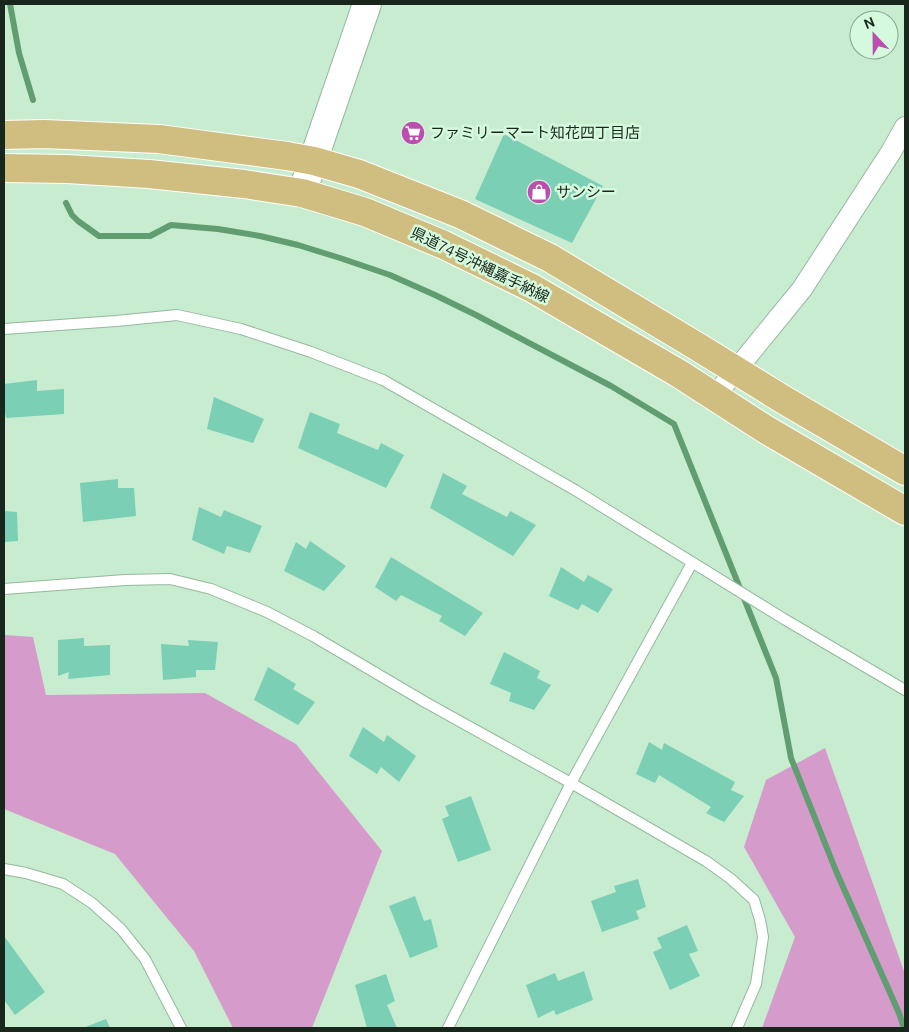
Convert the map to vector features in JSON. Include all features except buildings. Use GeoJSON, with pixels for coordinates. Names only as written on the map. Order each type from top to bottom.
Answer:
{"type":"FeatureCollection","features":[{"type":"Feature","properties":{"kind":"main road"},"geometry":{"type":"LineString","coordinates":[[4,135],[44,134],[159,138],[314,161],[359,174],[469,218],[550,258],[905,471]]}},
{"type":"Feature","properties":{"kind":"main road","name":"県道74号沖縄嘉手納線"},"geometry":{"type":"LineString","coordinates":[[4,168],[67,169],[150,174],[244,184],[302,193],[364,212],[444,245],[532,288],[678,373],[765,429],[905,511]]}},
{"type":"Feature","properties":{"kind":"street"},"geometry":{"type":"LineString","coordinates":[[302,193],[367,4]]}},
{"type":"Feature","properties":{"kind":"street"},"geometry":{"type":"LineString","coordinates":[[714,397],[802,289],[898,155],[905,127]]}},
{"type":"Feature","properties":{"kind":"lane"},"geometry":{"type":"LineString","coordinates":[[4,328],[177,315],[241,329],[311,352],[383,380],[575,490],[776,614],[905,690]]}},
{"type":"Feature","properties":{"kind":"lane"},"geometry":{"type":"LineString","coordinates":[[448,1028],[571,784],[692,563]]}},
{"type":"Feature","properties":{"kind":"lane"},"geometry":{"type":"LineString","coordinates":[[4,588],[170,579],[211,588],[268,612],[313,636],[425,702],[706,861],[731,879],[754,900],[760,920],[763,937],[756,984],[737,1028]]}},
{"type":"Feature","properties":{"kind":"lane"},"geometry":{"type":"LineString","coordinates":[[4,869],[26,872],[63,884],[92,903],[121,929],[145,959],[181,1028]]}},
{"type":"Feature","properties":{"kind":"shaded area"},"geometry":{"type":"Polygon","coordinates":[[[4,635],[33,637],[46,695],[205,693],[296,744],[382,851],[312,1028],[233,1028],[194,951],[115,854],[4,809],[4,635]]]}},
{"type":"Feature","properties":{"kind":"shaded area"},"geometry":{"type":"Polygon","coordinates":[[[825,748],[905,974],[905,1028],[762,1028],[795,937],[744,847],[766,780],[825,748]]]}},
{"type":"Feature","properties":{"kind":"waterway"},"geometry":{"type":"LineString","coordinates":[[10,4],[19,53],[33,100]]}},
{"type":"Feature","properties":{"kind":"waterway"},"geometry":{"type":"LineString","coordinates":[[66,203],[72,215],[99,236],[150,236],[171,225],[218,229],[298,245],[390,275],[476,315],[611,386],[674,424],[776,678],[791,758],[836,871],[904,1028]]}},
{"type":"Feature","properties":{"kind":"place","name":"ファミリーマート知花四丁目店"},"geometry":{"type":"Point","coordinates":[413,133]}},
{"type":"Feature","properties":{"kind":"place","name":"サンシー"},"geometry":{"type":"Point","coordinates":[539,192]}}]}
